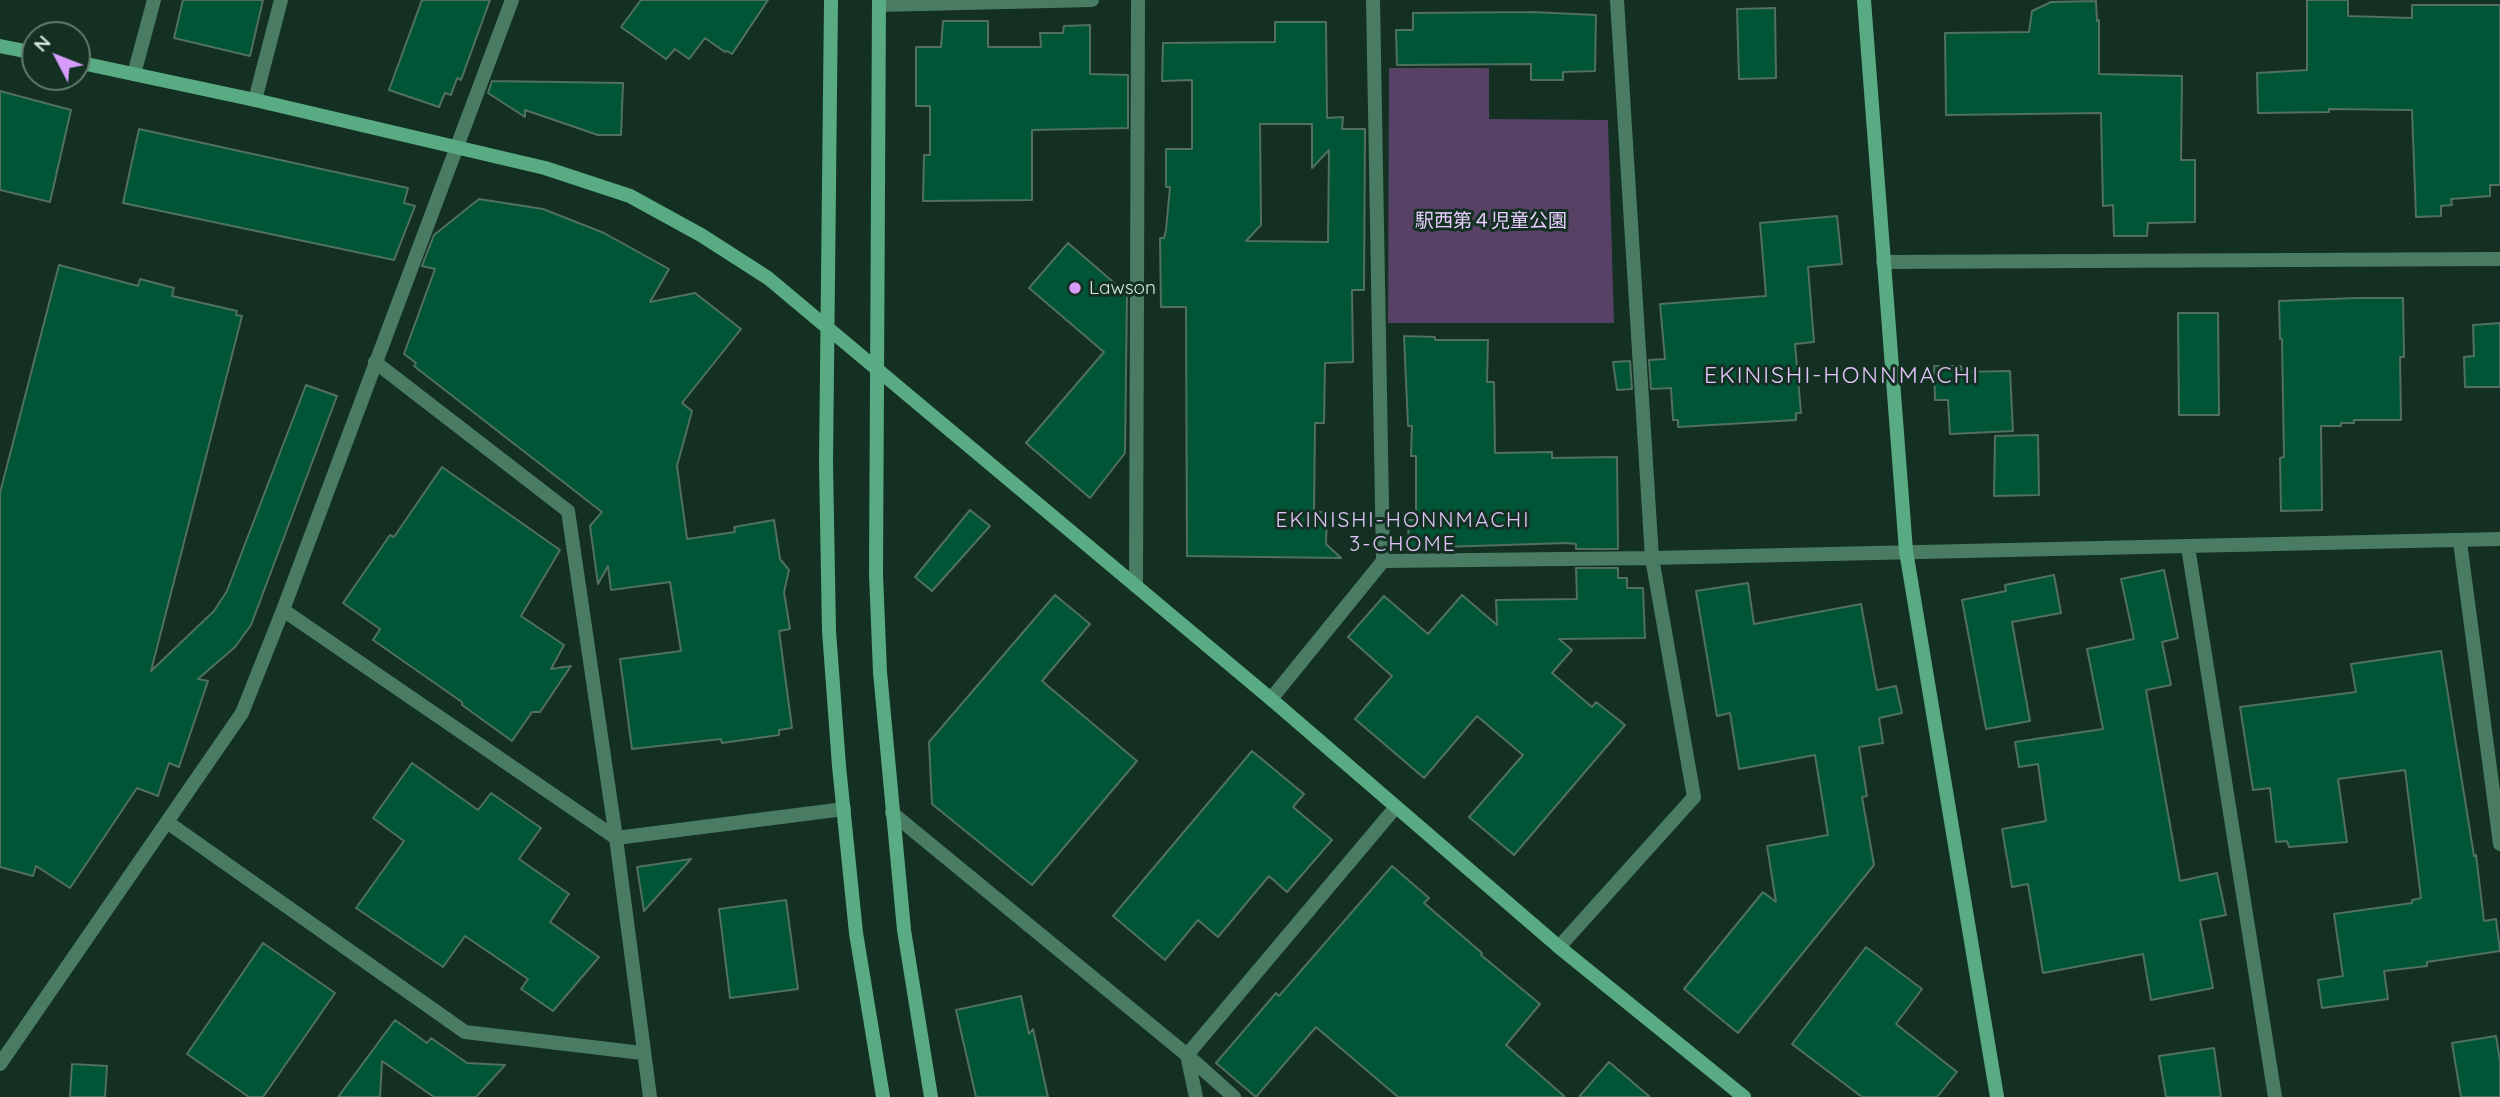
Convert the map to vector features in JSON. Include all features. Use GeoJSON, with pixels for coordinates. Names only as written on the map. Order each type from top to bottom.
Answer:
{"type":"FeatureCollection","features":[{"type":"Feature","properties":{"kind":"street"},"geometry":{"type":"LineString","coordinates":[[134,74],[154,0]]}},
{"type":"Feature","properties":{"kind":"street"},"geometry":{"type":"LineString","coordinates":[[255,100],[281,0]]}},
{"type":"Feature","properties":{"kind":"street"},"geometry":{"type":"LineString","coordinates":[[0,1064],[242,713],[284,610],[512,0]]}},
{"type":"Feature","properties":{"kind":"street"},"geometry":{"type":"LineString","coordinates":[[831,0],[826,463],[829,631],[856,933],[883,1097]]}},
{"type":"Feature","properties":{"kind":"street"},"geometry":{"type":"LineString","coordinates":[[931,1097],[904,930],[880,672],[876,574],[879,2],[1092,0]]}},
{"type":"Feature","properties":{"kind":"street"},"geometry":{"type":"LineString","coordinates":[[1136,586],[1138,0]]}},
{"type":"Feature","properties":{"kind":"street"},"geometry":{"type":"LineString","coordinates":[[1271,699],[1383,561],[1373,0]]}},
{"type":"Feature","properties":{"kind":"street"},"geometry":{"type":"LineString","coordinates":[[1559,947],[1694,797],[1653,558],[1617,0]]}},
{"type":"Feature","properties":{"kind":"street"},"geometry":{"type":"LineString","coordinates":[[1864,0],[1906,551],[1997,1097]]}},
{"type":"Feature","properties":{"kind":"street"},"geometry":{"type":"LineString","coordinates":[[0,46],[21,50]]}},
{"type":"Feature","properties":{"kind":"street"},"geometry":{"type":"LineString","coordinates":[[91,65],[255,100],[545,168],[629,196],[701,235],[768,278],[1271,699],[1559,947],[1744,1097]]}},
{"type":"Feature","properties":{"kind":"street"},"geometry":{"type":"LineString","coordinates":[[1883,262],[2500,259]]}},
{"type":"Feature","properties":{"kind":"street"},"geometry":{"type":"LineString","coordinates":[[375,362],[568,511],[616,838],[642,1053],[650,1097]]}},
{"type":"Feature","properties":{"kind":"street"},"geometry":{"type":"LineString","coordinates":[[1383,561],[1653,558],[2460,542],[2500,539]]}},
{"type":"Feature","properties":{"kind":"street"},"geometry":{"type":"LineString","coordinates":[[2460,542],[2500,844]]}},
{"type":"Feature","properties":{"kind":"street"},"geometry":{"type":"LineString","coordinates":[[2188,547],[2275,1097]]}},
{"type":"Feature","properties":{"kind":"street"},"geometry":{"type":"LineString","coordinates":[[284,610],[616,838],[844,809]]}},
{"type":"Feature","properties":{"kind":"street"},"geometry":{"type":"LineString","coordinates":[[1187,1055],[1395,808]]}},
{"type":"Feature","properties":{"kind":"street"},"geometry":{"type":"LineString","coordinates":[[892,813],[1187,1055],[1234,1097]]}},
{"type":"Feature","properties":{"kind":"street"},"geometry":{"type":"LineString","coordinates":[[167,822],[466,1032],[642,1053]]}},
{"type":"Feature","properties":{"kind":"street"},"geometry":{"type":"LineString","coordinates":[[1187,1055],[1196,1097]]}},
{"type":"Feature","properties":{"kind":"green space","name":"駅西第４児童公園"},"geometry":{"type":"Polygon","coordinates":[[[1389,68],[1489,68],[1489,119],[1608,120],[1614,323],[1388,323],[1389,68]]]}},
{"type":"Feature","properties":{"kind":"building"},"geometry":{"type":"Polygon","coordinates":[[[183,0],[263,0],[250,56],[174,38],[183,0]]]}},
{"type":"Feature","properties":{"kind":"building"},"geometry":{"type":"Polygon","coordinates":[[[422,0],[490,0],[461,80],[457,78],[451,95],[445,93],[439,107],[389,90],[422,0]]]}},
{"type":"Feature","properties":{"kind":"building"},"geometry":{"type":"Polygon","coordinates":[[[641,0],[768,0],[732,54],[705,38],[689,59],[675,49],[666,59],[621,27],[641,0]]]}},
{"type":"Feature","properties":{"kind":"building"},"geometry":{"type":"Polygon","coordinates":[[[2307,0],[2348,0],[2348,16],[2412,18],[2412,5],[2500,5],[2500,185],[2490,185],[2490,196],[2451,199],[2452,205],[2441,206],[2441,216],[2416,217],[2412,110],[2329,109],[2329,112],[2258,113],[2257,73],[2307,70],[2307,0]]]}},
{"type":"Feature","properties":{"kind":"building"},"geometry":{"type":"Polygon","coordinates":[[[2096,1],[2097,21],[2099,20],[2099,74],[2182,76],[2181,160],[2195,160],[2195,222],[2148,223],[2147,236],[2114,236],[2113,205],[2103,206],[2101,113],[1946,115],[1945,33],[2029,32],[2032,11],[2051,2],[2096,1]]]}},
{"type":"Feature","properties":{"kind":"building"},"geometry":{"type":"Polygon","coordinates":[[[1775,8],[1776,78],[1739,79],[1737,9],[1775,8]]]}},
{"type":"Feature","properties":{"kind":"building"},"geometry":{"type":"Polygon","coordinates":[[[1532,12],[1596,15],[1595,71],[1563,72],[1563,80],[1531,80],[1531,64],[1397,65],[1396,30],[1413,30],[1413,13],[1532,12]]]}},
{"type":"Feature","properties":{"kind":"building"},"geometry":{"type":"Polygon","coordinates":[[[943,21],[988,21],[988,47],[1041,47],[1040,33],[1063,33],[1064,26],[1090,25],[1090,74],[1128,75],[1128,128],[1032,130],[1032,200],[923,201],[924,155],[930,155],[930,106],[916,106],[916,47],[941,47],[943,21]]]}},
{"type":"Feature","properties":{"kind":"building"},"geometry":{"type":"Polygon","coordinates":[[[1275,22],[1326,22],[1327,118],[1343,117],[1342,129],[1365,129],[1364,290],[1352,290],[1353,362],[1325,363],[1324,423],[1315,423],[1314,512],[1327,512],[1326,544],[1341,558],[1187,556],[1186,307],[1161,307],[1160,238],[1164,238],[1166,230],[1170,187],[1166,187],[1166,149],[1192,149],[1192,80],[1162,81],[1163,43],[1275,42],[1275,22]],[[1260,124],[1261,225],[1246,241],[1328,242],[1329,150],[1312,168],[1312,124],[1260,124]]]}},
{"type":"Feature","properties":{"kind":"building"},"geometry":{"type":"Polygon","coordinates":[[[492,81],[623,83],[621,135],[598,135],[525,110],[525,117],[488,93],[492,81]]]}},
{"type":"Feature","properties":{"kind":"building"},"geometry":{"type":"Polygon","coordinates":[[[0,91],[71,110],[50,202],[0,190],[0,91]]]}},
{"type":"Feature","properties":{"kind":"building"},"geometry":{"type":"Polygon","coordinates":[[[139,129],[408,188],[404,203],[415,206],[394,260],[123,203],[139,129]]]}},
{"type":"Feature","properties":{"kind":"building"},"geometry":{"type":"Polygon","coordinates":[[[479,199],[543,209],[604,233],[669,269],[650,302],[695,293],[741,329],[682,403],[692,411],[677,466],[687,539],[735,532],[734,527],[774,520],[780,559],[789,570],[784,592],[790,629],[779,631],[792,728],[779,730],[779,735],[722,743],[721,739],[632,749],[620,659],[681,651],[670,582],[611,590],[608,566],[598,584],[590,526],[602,512],[414,366],[416,363],[404,354],[435,269],[422,266],[434,235],[479,199]]]}},
{"type":"Feature","properties":{"kind":"building"},"geometry":{"type":"Polygon","coordinates":[[[1837,216],[1842,264],[1808,267],[1814,342],[1795,344],[1801,413],[1796,413],[1796,420],[1678,427],[1678,420],[1673,420],[1671,388],[1651,389],[1649,360],[1665,359],[1660,304],[1766,296],[1760,223],[1837,216]]]}},
{"type":"Feature","properties":{"kind":"building"},"geometry":{"type":"Polygon","coordinates":[[[1068,243],[1127,294],[1125,453],[1090,498],[1026,443],[1104,352],[1029,288],[1068,243]]]}},
{"type":"Feature","properties":{"kind":"building"},"geometry":{"type":"Polygon","coordinates":[[[59,265],[138,286],[140,279],[174,288],[172,296],[237,311],[236,315],[242,316],[151,671],[214,611],[227,591],[306,385],[337,396],[251,625],[235,647],[198,679],[208,681],[179,767],[169,763],[158,796],[137,788],[70,888],[36,866],[33,876],[0,867],[0,493],[59,265]]]}},
{"type":"Feature","properties":{"kind":"building"},"geometry":{"type":"Polygon","coordinates":[[[2403,298],[2401,420],[2354,420],[2354,423],[2341,423],[2341,426],[2321,426],[2322,510],[2281,511],[2280,458],[2284,457],[2279,301],[2403,298]]]}},
{"type":"Feature","properties":{"kind":"building"},"geometry":{"type":"Polygon","coordinates":[[[2178,313],[2218,313],[2219,415],[2179,415],[2178,313]]]}},
{"type":"Feature","properties":{"kind":"building"},"geometry":{"type":"Polygon","coordinates":[[[2500,323],[2500,387],[2465,387],[2464,357],[2474,356],[2473,325],[2500,323]]]}},
{"type":"Feature","properties":{"kind":"building"},"geometry":{"type":"Polygon","coordinates":[[[1404,336],[1435,337],[1435,340],[1488,340],[1487,382],[1494,382],[1495,453],[1552,452],[1552,458],[1617,457],[1618,549],[1576,549],[1576,544],[1567,543],[1409,548],[1408,520],[1416,520],[1416,456],[1411,456],[1412,426],[1408,426],[1404,336]]]}},
{"type":"Feature","properties":{"kind":"building"},"geometry":{"type":"Polygon","coordinates":[[[1630,361],[1632,389],[1617,390],[1613,362],[1630,361]]]}},
{"type":"Feature","properties":{"kind":"building"},"geometry":{"type":"Polygon","coordinates":[[[1934,366],[1961,366],[1962,372],[2010,371],[2013,431],[1950,434],[1948,400],[1935,400],[1934,366]]]}},
{"type":"Feature","properties":{"kind":"building"},"geometry":{"type":"Polygon","coordinates":[[[2038,435],[2039,495],[1994,496],[1995,436],[2038,435]]]}},
{"type":"Feature","properties":{"kind":"building"},"geometry":{"type":"Polygon","coordinates":[[[442,467],[560,550],[521,616],[564,645],[551,669],[571,666],[540,712],[532,712],[512,741],[462,705],[462,702],[373,640],[380,629],[343,603],[390,535],[394,537],[442,467]]]}},
{"type":"Feature","properties":{"kind":"building"},"geometry":{"type":"Polygon","coordinates":[[[970,510],[990,526],[932,591],[915,577],[970,510]]]}},
{"type":"Feature","properties":{"kind":"building"},"geometry":{"type":"Polygon","coordinates":[[[1576,568],[1618,568],[1618,578],[1627,578],[1627,588],[1643,588],[1645,638],[1559,639],[1572,650],[1552,673],[1592,707],[1596,702],[1625,725],[1514,855],[1469,817],[1523,755],[1477,716],[1424,778],[1355,719],[1392,676],[1348,637],[1384,596],[1428,634],[1462,595],[1497,625],[1496,600],[1577,599],[1576,568]]]}},
{"type":"Feature","properties":{"kind":"building"},"geometry":{"type":"Polygon","coordinates":[[[2164,570],[2178,638],[2162,642],[2171,685],[2146,690],[2180,881],[2217,873],[2226,915],[2200,920],[2213,988],[2151,1000],[2143,954],[2043,973],[2028,884],[2012,887],[2002,829],[2046,821],[2038,764],[2019,767],[2015,742],[2103,729],[2087,649],[2134,639],[2121,579],[2164,570]]]}},
{"type":"Feature","properties":{"kind":"building"},"geometry":{"type":"Polygon","coordinates":[[[2054,575],[2061,613],[2012,622],[2030,721],[1986,729],[1962,600],[2006,591],[2005,585],[2054,575]]]}},
{"type":"Feature","properties":{"kind":"building"},"geometry":{"type":"Polygon","coordinates":[[[1748,583],[1754,624],[1861,604],[1877,690],[1896,686],[1902,713],[1879,718],[1883,743],[1859,747],[1867,796],[1862,797],[1874,865],[1738,1033],[1684,989],[1763,892],[1776,902],[1767,846],[1828,835],[1815,755],[1739,769],[1730,713],[1717,716],[1696,591],[1748,583]]]}},
{"type":"Feature","properties":{"kind":"building"},"geometry":{"type":"Polygon","coordinates":[[[1055,595],[1090,624],[1042,681],[1137,761],[1032,885],[932,804],[929,742],[1055,595]]]}},
{"type":"Feature","properties":{"kind":"building"},"geometry":{"type":"Polygon","coordinates":[[[2441,651],[2474,856],[2476,855],[2484,921],[2496,919],[2500,951],[2427,962],[2427,966],[2384,971],[2388,999],[2322,1008],[2318,980],[2343,976],[2334,914],[2412,903],[2412,900],[2421,898],[2405,770],[2338,779],[2347,842],[2289,847],[2287,841],[2276,842],[2270,788],[2253,790],[2240,707],[2356,692],[2351,664],[2441,651]]]}},
{"type":"Feature","properties":{"kind":"building"},"geometry":{"type":"Polygon","coordinates":[[[1252,751],[1304,794],[1293,807],[1332,840],[1287,892],[1269,876],[1218,937],[1198,920],[1165,960],[1113,916],[1252,751]]]}},
{"type":"Feature","properties":{"kind":"building"},"geometry":{"type":"Polygon","coordinates":[[[412,763],[478,810],[491,793],[541,828],[519,859],[569,894],[550,922],[599,957],[553,1011],[521,989],[528,979],[465,936],[443,967],[356,908],[404,841],[373,818],[412,763]]]}},
{"type":"Feature","properties":{"kind":"building"},"geometry":{"type":"Polygon","coordinates":[[[691,859],[644,911],[637,867],[691,859]]]}},
{"type":"Feature","properties":{"kind":"building"},"geometry":{"type":"Polygon","coordinates":[[[1392,866],[1429,898],[1424,903],[1540,1004],[1506,1045],[1565,1097],[1398,1097],[1316,1027],[1256,1097],[1216,1063],[1276,993],[1279,996],[1392,866]]]}},
{"type":"Feature","properties":{"kind":"building"},"geometry":{"type":"Polygon","coordinates":[[[786,900],[798,989],[730,998],[719,909],[786,900]]]}},
{"type":"Feature","properties":{"kind":"building"},"geometry":{"type":"Polygon","coordinates":[[[263,943],[335,993],[263,1097],[249,1097],[187,1054],[263,943]]]}},
{"type":"Feature","properties":{"kind":"building"},"geometry":{"type":"Polygon","coordinates":[[[1866,947],[1922,989],[1896,1024],[1957,1072],[1937,1097],[1862,1097],[1792,1044],[1866,947]]]}},
{"type":"Feature","properties":{"kind":"building"},"geometry":{"type":"Polygon","coordinates":[[[1021,996],[1029,1034],[1033,1029],[1048,1097],[976,1097],[956,1010],[1021,996]]]}},
{"type":"Feature","properties":{"kind":"building"},"geometry":{"type":"Polygon","coordinates":[[[395,1020],[427,1043],[431,1038],[467,1063],[505,1065],[476,1097],[434,1097],[382,1061],[380,1097],[338,1097],[395,1020]]]}},
{"type":"Feature","properties":{"kind":"building"},"geometry":{"type":"Polygon","coordinates":[[[2496,1036],[2500,1061],[2500,1097],[2461,1097],[2452,1043],[2496,1036]]]}},
{"type":"Feature","properties":{"kind":"building"},"geometry":{"type":"Polygon","coordinates":[[[2214,1048],[2221,1097],[2166,1097],[2159,1056],[2214,1048]]]}},
{"type":"Feature","properties":{"kind":"building"},"geometry":{"type":"Polygon","coordinates":[[[1609,1062],[1650,1097],[1579,1097],[1609,1062]]]}},
{"type":"Feature","properties":{"kind":"building"},"geometry":{"type":"Polygon","coordinates":[[[72,1064],[107,1066],[105,1097],[70,1097],[72,1064]]]}},
{"type":"Feature","properties":{"kind":"place","name":"Lawson"},"geometry":{"type":"Point","coordinates":[1075,288]}},
{"type":"Feature","properties":{"kind":"district","name":"EKINISHI-HONNMACHI"},"geometry":{"type":"Point","coordinates":[1842,376]}},
{"type":"Feature","properties":{"kind":"district","name":"EKINISHI-HONNMACHI 3-CHOME"},"geometry":{"type":"Point","coordinates":[1403,533]}}]}
